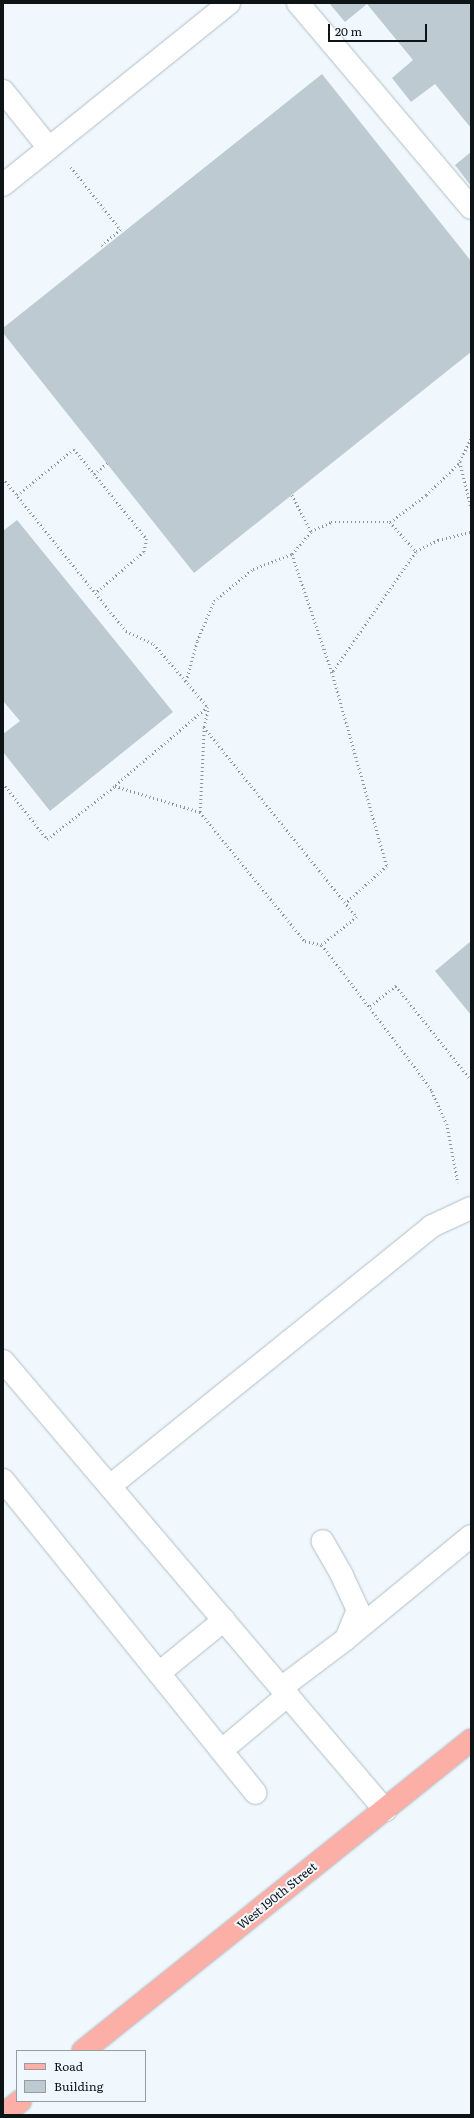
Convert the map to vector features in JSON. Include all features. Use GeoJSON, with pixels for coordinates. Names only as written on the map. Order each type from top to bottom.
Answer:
{"type":"FeatureCollection","features":[{"type":"Feature","properties":{"kind":"main road","name":"West 190th Street"},"geometry":{"type":"LineString","coordinates":[[84,2050],[471,1740]]}},
{"type":"Feature","properties":{"kind":"main road"},"geometry":{"type":"LineString","coordinates":[[3,2115],[19,2102]]}},
{"type":"Feature","properties":{"kind":"street"},"geometry":{"type":"LineString","coordinates":[[3,184],[229,3]]}},
{"type":"Feature","properties":{"kind":"street"},"geometry":{"type":"LineString","coordinates":[[298,3],[471,208]]}},
{"type":"Feature","properties":{"kind":"street"},"geometry":{"type":"LineString","coordinates":[[3,91],[51,146]]}},
{"type":"Feature","properties":{"kind":"street"},"geometry":{"type":"LineString","coordinates":[[110,1486],[427,1230],[467,1210]]}},
{"type":"Feature","properties":{"kind":"street"},"geometry":{"type":"LineString","coordinates":[[3,1362],[385,1810]]}},
{"type":"Feature","properties":{"kind":"street"},"geometry":{"type":"LineString","coordinates":[[3,1480],[256,1793]]}},
{"type":"Feature","properties":{"kind":"street"},"geometry":{"type":"LineString","coordinates":[[222,1750],[284,1691],[471,1536]]}},
{"type":"Feature","properties":{"kind":"street"},"geometry":{"type":"LineString","coordinates":[[322,1541],[342,1575],[358,1610],[346,1639]]}},
{"type":"Feature","properties":{"kind":"street"},"geometry":{"type":"LineString","coordinates":[[160,1673],[224,1620]]}},
{"type":"Feature","properties":{"kind":"path"},"geometry":{"type":"LineString","coordinates":[[51,146],[121,230],[102,245],[104,247]]}},
{"type":"Feature","properties":{"kind":"path"},"geometry":{"type":"LineString","coordinates":[[186,681],[198,641],[214,601],[253,569],[292,554],[311,531],[331,522],[390,522],[426,495],[460,462],[471,439]]}},
{"type":"Feature","properties":{"kind":"path"},"geometry":{"type":"LineString","coordinates":[[17,495],[74,449],[147,539],[144,552],[96,593]]}},
{"type":"Feature","properties":{"kind":"path"},"geometry":{"type":"LineString","coordinates":[[460,462],[471,507]]}},
{"type":"Feature","properties":{"kind":"path"},"geometry":{"type":"LineString","coordinates":[[94,474],[107,463]]}},
{"type":"Feature","properties":{"kind":"path"},"geometry":{"type":"LineString","coordinates":[[3,478],[126,631],[154,644],[208,707]]}},
{"type":"Feature","properties":{"kind":"path"},"geometry":{"type":"LineString","coordinates":[[292,495],[311,531]]}},
{"type":"Feature","properties":{"kind":"path"},"geometry":{"type":"LineString","coordinates":[[390,522],[416,551]]}},
{"type":"Feature","properties":{"kind":"path"},"geometry":{"type":"LineString","coordinates":[[332,672],[416,551],[438,540],[471,532]]}},
{"type":"Feature","properties":{"kind":"path"},"geometry":{"type":"LineString","coordinates":[[292,554],[332,672],[387,866],[346,903]]}},
{"type":"Feature","properties":{"kind":"path"},"geometry":{"type":"LineString","coordinates":[[200,812],[204,727],[208,707]]}},
{"type":"Feature","properties":{"kind":"path"},"geometry":{"type":"LineString","coordinates":[[3,783],[47,839],[115,786],[208,707]]}},
{"type":"Feature","properties":{"kind":"path"},"geometry":{"type":"LineString","coordinates":[[204,727],[357,917],[322,945]]}},
{"type":"Feature","properties":{"kind":"path"},"geometry":{"type":"LineString","coordinates":[[115,786],[200,812],[305,941],[322,945],[370,1006],[432,1091],[447,1124],[467,1210]]}},
{"type":"Feature","properties":{"kind":"path"},"geometry":{"type":"LineString","coordinates":[[370,1006],[396,986],[471,1080]]}},
{"type":"Feature","properties":{"kind":"building"},"geometry":{"type":"Polygon","coordinates":[[[329,3],[471,3],[471,128],[435,84],[411,102],[392,78],[413,60],[367,4],[345,22],[329,3]]]}},
{"type":"Feature","properties":{"kind":"building"},"geometry":{"type":"Polygon","coordinates":[[[322,74],[471,261],[471,352],[194,573],[3,333],[3,328],[322,74]]]}},
{"type":"Feature","properties":{"kind":"building"},"geometry":{"type":"Polygon","coordinates":[[[471,152],[471,186],[455,165],[471,152]]]}},
{"type":"Feature","properties":{"kind":"building"},"geometry":{"type":"Polygon","coordinates":[[[17,520],[173,712],[50,811],[3,752],[3,734],[20,721],[3,701],[3,531],[17,520]]]}},
{"type":"Feature","properties":{"kind":"building"},"geometry":{"type":"Polygon","coordinates":[[[471,941],[471,1015],[435,971],[471,941]]]}}]}
